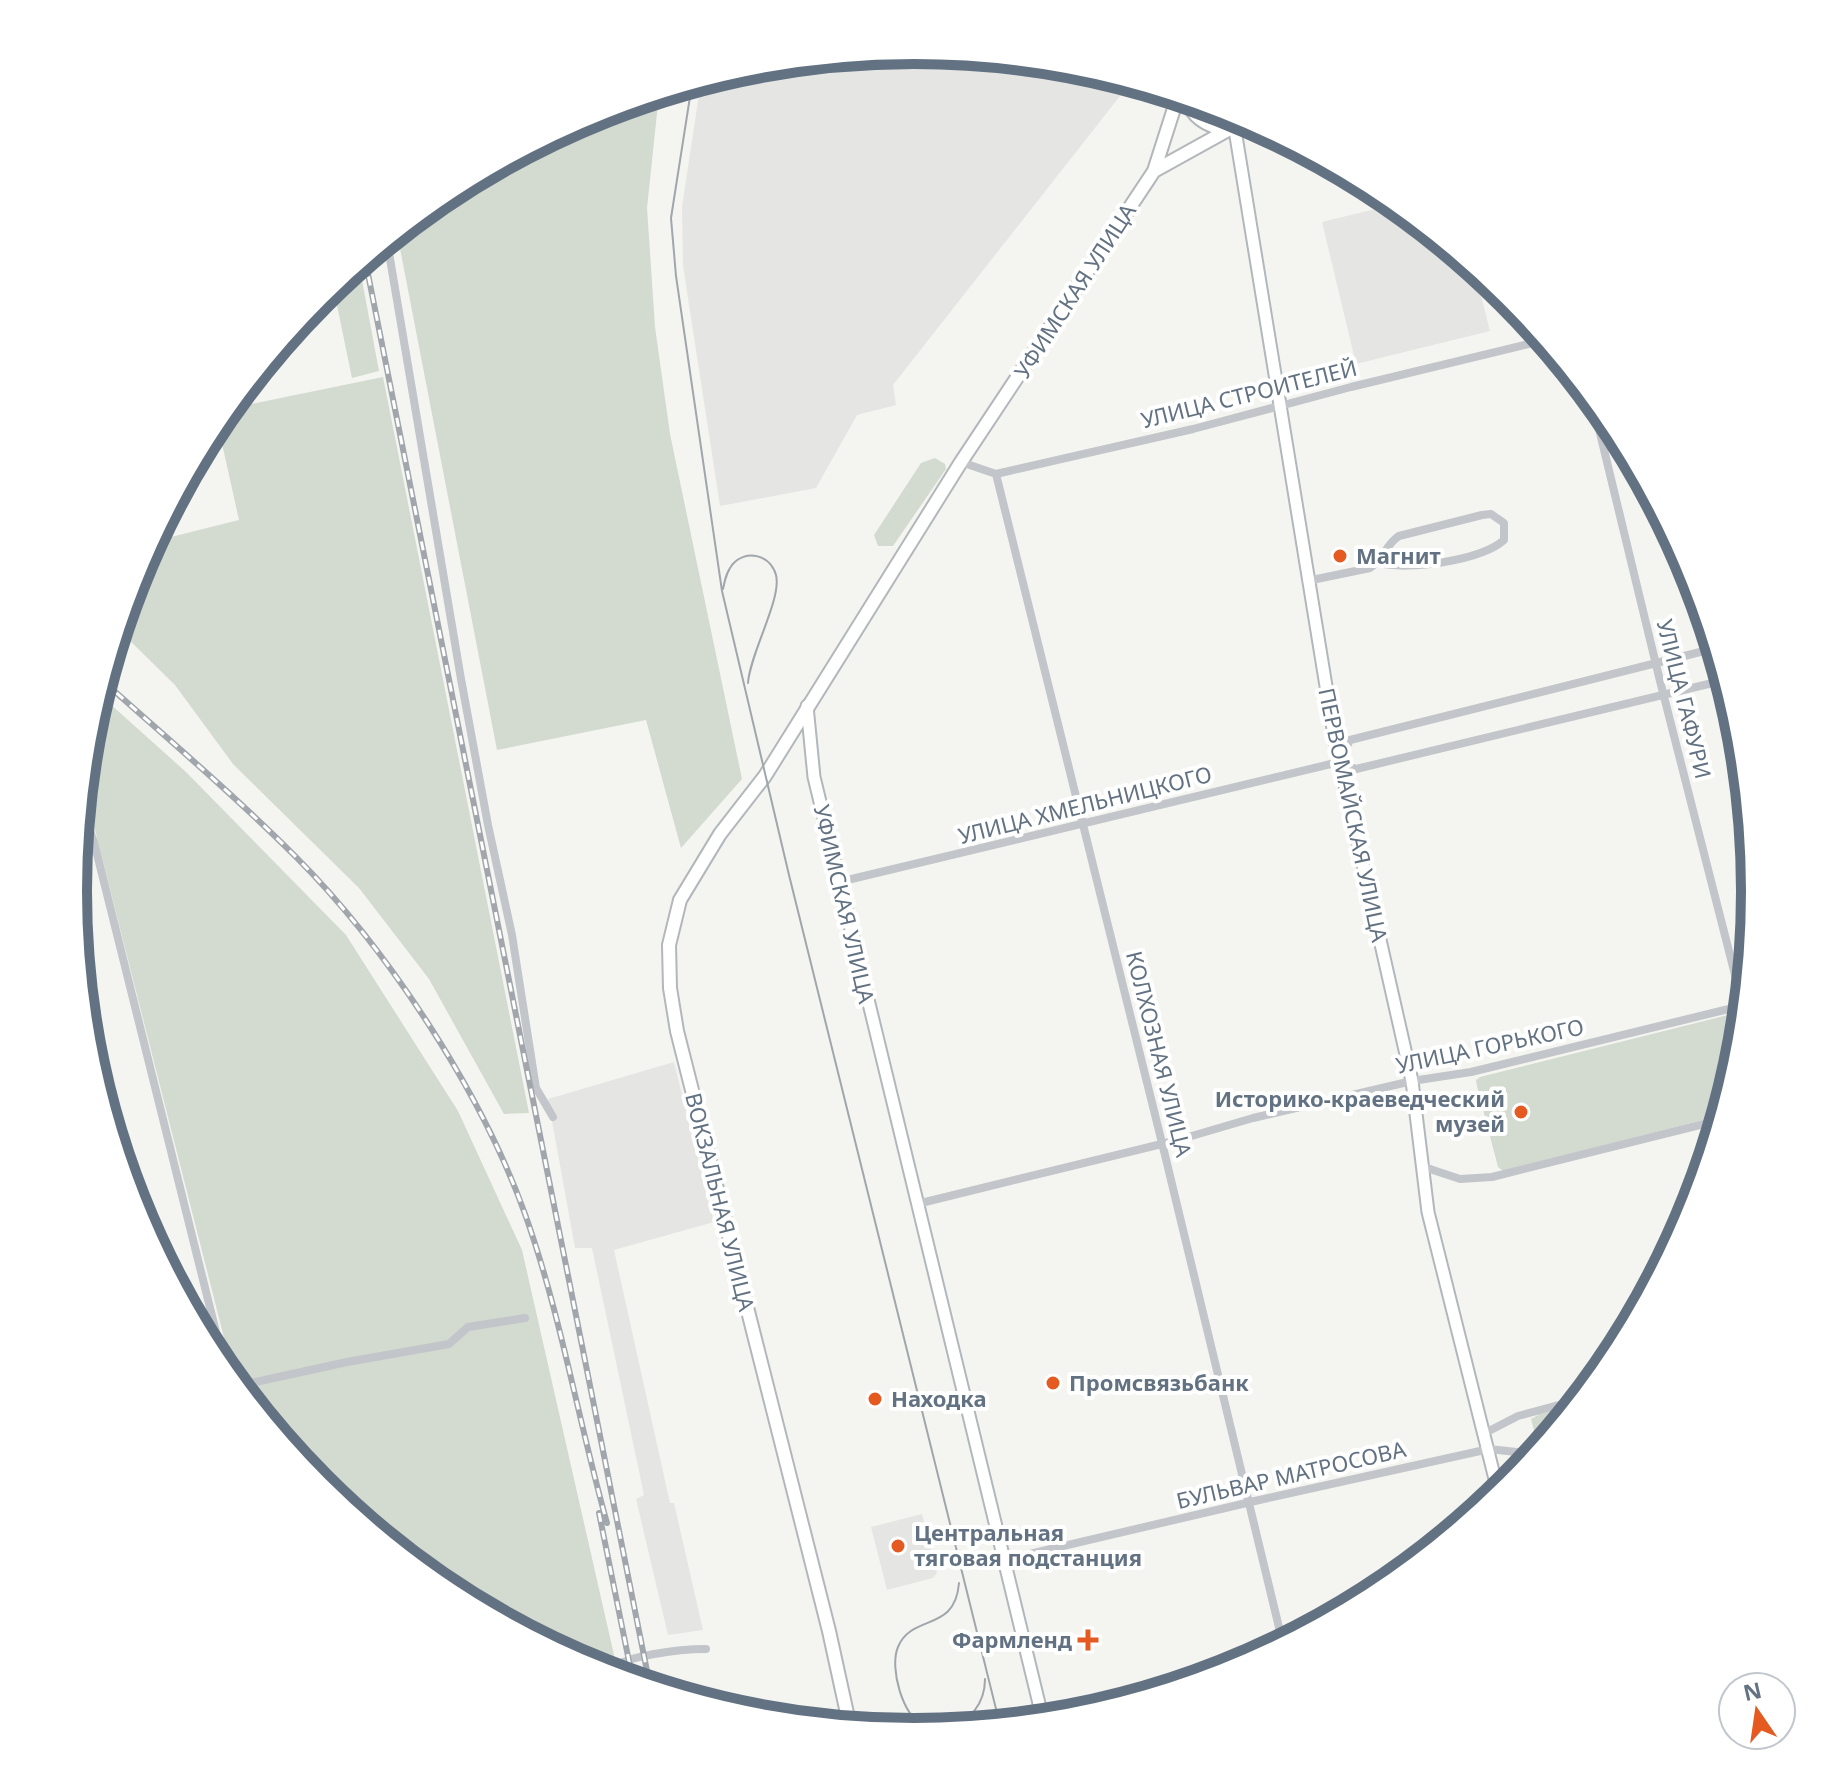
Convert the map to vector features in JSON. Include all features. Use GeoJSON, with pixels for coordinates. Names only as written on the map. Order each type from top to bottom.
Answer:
{"type":"FeatureCollection","features":[{"type":"Feature","properties":{"kind":"main road"},"geometry":{"type":"LineString","coordinates":[[1154,171],[1175,106]]}},
{"type":"Feature","properties":{"kind":"main road"},"geometry":{"type":"LineString","coordinates":[[1193,113],[1204,123],[1227,125]]}},
{"type":"Feature","properties":{"kind":"main road"},"geometry":{"type":"LineString","coordinates":[[1154,171],[1236,129]]}},
{"type":"Feature","properties":{"kind":"main road","name":"УФИМСКАЯ УЛИЦА"},"geometry":{"type":"LineString","coordinates":[[807,706],[961,462],[1154,171]]}},
{"type":"Feature","properties":{"kind":"main road","name":"ВОКЗАЛЬНАЯ УЛИЦА"},"geometry":{"type":"LineString","coordinates":[[807,706],[765,776],[720,834],[680,900],[669,945],[670,988],[677,1031],[829,1631],[848,1716]]}},
{"type":"Feature","properties":{"kind":"street","name":"ПЕРВОМАЙСКАЯ УЛИЦА"},"geometry":{"type":"LineString","coordinates":[[1242,132],[1307,581],[1339,762],[1412,1081],[1428,1212],[1496,1481]]}},
{"type":"Feature","properties":{"kind":"street"},"geometry":{"type":"LineString","coordinates":[[389,253],[463,693],[512,935],[536,1088],[553,1117]]}},
{"type":"Feature","properties":{"kind":"street","name":"УЛИЦА СТРОИТЕЛЕЙ"},"geometry":{"type":"LineString","coordinates":[[996,474],[1193,429],[1534,343]]}},
{"type":"Feature","properties":{"kind":"street","name":"УЛИЦА ГАФУРИ"},"geometry":{"type":"LineString","coordinates":[[1598,426],[1663,694],[1737,980]]}},
{"type":"Feature","properties":{"kind":"street"},"geometry":{"type":"LineString","coordinates":[[961,462],[996,474]]}},
{"type":"Feature","properties":{"kind":"street","name":"КОЛХОЗНАЯ УЛИЦА"},"geometry":{"type":"LineString","coordinates":[[996,474],[1280,1634]]}},
{"type":"Feature","properties":{"kind":"street"},"geometry":{"type":"LineString","coordinates":[[1307,581],[1370,568],[1379,563],[1389,542],[1399,536],[1482,515],[1491,514],[1504,523],[1504,540],[1484,551],[1418,566],[1379,563]]}},
{"type":"Feature","properties":{"kind":"street"},"geometry":{"type":"LineString","coordinates":[[1339,762],[1350,740],[1706,651]]}},
{"type":"Feature","properties":{"kind":"street","name":"УЛИЦА ХМЕЛЬНИЦКОГО"},"geometry":{"type":"LineString","coordinates":[[839,882],[850,882],[1339,762],[1356,769],[1715,682]]}},
{"type":"Feature","properties":{"kind":"street","name":"УФИМСКАЯ УЛИЦА"},"geometry":{"type":"LineString","coordinates":[[807,706],[814,777],[1040,1709]]}},
{"type":"Feature","properties":{"kind":"street"},"geometry":{"type":"LineString","coordinates":[[90,830],[217,1336]]}},
{"type":"Feature","properties":{"kind":"street","name":"УЛИЦА ГОРЬКОГО"},"geometry":{"type":"LineString","coordinates":[[917,1204],[1253,1118],[1412,1081],[1471,1072],[1733,1010]]}},
{"type":"Feature","properties":{"kind":"street"},"geometry":{"type":"LineString","coordinates":[[1424,1167],[1460,1179],[1492,1177],[1709,1123]]}},
{"type":"Feature","properties":{"kind":"street"},"geometry":{"type":"LineString","coordinates":[[249,1383],[449,1344],[468,1327],[525,1318]]}},
{"type":"Feature","properties":{"kind":"street"},"geometry":{"type":"LineString","coordinates":[[1485,1433],[1518,1416],[1564,1404]]}},
{"type":"Feature","properties":{"kind":"street","name":"БУЛЬВАР МАТРОСОВА"},"geometry":{"type":"LineString","coordinates":[[1004,1560],[1489,1449],[1523,1453]]}},
{"type":"Feature","properties":{"kind":"street"},"geometry":{"type":"LineString","coordinates":[[618,1664],[671,1649],[706,1649]]}},
{"type":"Feature","properties":{"kind":"shaded area"},"geometry":{"type":"Polygon","coordinates":[[[914,64],[1023,71],[1124,91],[893,385],[896,405],[857,415],[816,488],[720,506],[683,266],[682,207],[700,92],[806,71],[914,64]]]}},
{"type":"Feature","properties":{"kind":"shaded area"},"geometry":{"type":"Polygon","coordinates":[[[658,105],[647,208],[655,327],[670,434],[742,779],[681,848],[646,720],[497,750],[399,245],[455,203],[549,149],[658,105]]]}},
{"type":"Feature","properties":{"kind":"shaded area"},"geometry":{"type":"Polygon","coordinates":[[[1381,208],[1479,286],[1490,331],[1356,364],[1322,222],[1381,208]]]}},
{"type":"Feature","properties":{"kind":"shaded area"},"geometry":{"type":"Polygon","coordinates":[[[361,276],[379,371],[352,378],[336,300],[361,276]]]}},
{"type":"Feature","properties":{"kind":"shaded area"},"geometry":{"type":"Polygon","coordinates":[[[383,377],[529,1113],[504,1114],[429,979],[359,888],[233,764],[175,685],[127,638],[167,538],[239,520],[221,440],[245,405],[383,377]]]}},
{"type":"Feature","properties":{"kind":"shaded area"},"geometry":{"type":"Polygon","coordinates":[[[935,458],[945,464],[946,469],[893,546],[878,546],[874,535],[921,463],[935,458]]]}},
{"type":"Feature","properties":{"kind":"shaded area"},"geometry":{"type":"Polygon","coordinates":[[[109,703],[186,772],[346,935],[458,1111],[522,1250],[616,1663],[549,1634],[501,1608],[411,1548],[329,1477],[292,1437],[228,1354],[91,814],[109,703]]]}},
{"type":"Feature","properties":{"kind":"shaded area"},"geometry":{"type":"Polygon","coordinates":[[[1733,1014],[1710,1118],[1503,1171],[1498,1167],[1477,1086],[1476,1080],[1733,1014]]]}},
{"type":"Feature","properties":{"kind":"shaded area"},"geometry":{"type":"Polygon","coordinates":[[[674,1062],[714,1222],[614,1250],[670,1503],[674,1503],[703,1630],[668,1635],[636,1499],[644,1495],[592,1248],[575,1248],[548,1099],[674,1062]]]}},
{"type":"Feature","properties":{"kind":"shaded area"},"geometry":{"type":"Polygon","coordinates":[[[1560,1409],[1532,1442],[1535,1434],[1531,1419],[1560,1409]]]}},
{"type":"Feature","properties":{"kind":"shaded area"},"geometry":{"type":"Polygon","coordinates":[[[922,1514],[937,1573],[933,1578],[887,1590],[871,1527],[922,1514]]]}},
{"type":"Feature","properties":{"kind":"tram line"},"geometry":{"type":"LineString","coordinates":[[690,95],[671,218],[676,276],[722,591],[789,875],[997,1714]]}},
{"type":"Feature","properties":{"kind":"tram line"},"geometry":{"type":"LineString","coordinates":[[723,589],[730,568],[744,557],[763,558],[776,575],[774,598],[748,683]]}},
{"type":"Feature","properties":{"kind":"tram line"},"geometry":{"type":"LineString","coordinates":[[914,1719],[904,1702],[897,1679],[898,1647],[913,1630],[950,1609],[959,1583]]}},
{"type":"Feature","properties":{"kind":"tram line"},"geometry":{"type":"LineString","coordinates":[[969,1717],[979,1704],[985,1679]]}},
{"type":"Feature","properties":{"kind":"railway"},"geometry":{"type":"LineString","coordinates":[[367,271],[648,1675]]}},
{"type":"Feature","properties":{"kind":"railway"},"geometry":{"type":"LineString","coordinates":[[112,689],[248,811],[329,893],[397,977],[457,1071],[506,1167],[538,1252],[607,1523]]}},
{"type":"Feature","properties":{"kind":"railway"},"geometry":{"type":"LineString","coordinates":[[599,1513],[630,1668]]}},
{"type":"Feature","properties":{"kind":"place","name":"Магнит"},"geometry":{"type":"Point","coordinates":[1340,556]}},
{"type":"Feature","properties":{"kind":"place","name":"Историко-краеведческий музей"},"geometry":{"type":"Point","coordinates":[1521,1112]}},
{"type":"Feature","properties":{"kind":"place","name":"Промсвязьбанк"},"geometry":{"type":"Point","coordinates":[1053,1383]}},
{"type":"Feature","properties":{"kind":"place","name":"Находка"},"geometry":{"type":"Point","coordinates":[875,1399]}},
{"type":"Feature","properties":{"kind":"place","name":"Центральная тяговая подстанция"},"geometry":{"type":"Point","coordinates":[898,1546]}},
{"type":"Feature","properties":{"kind":"place","name":"Фармленд"},"geometry":{"type":"Point","coordinates":[1088,1640]}}]}
